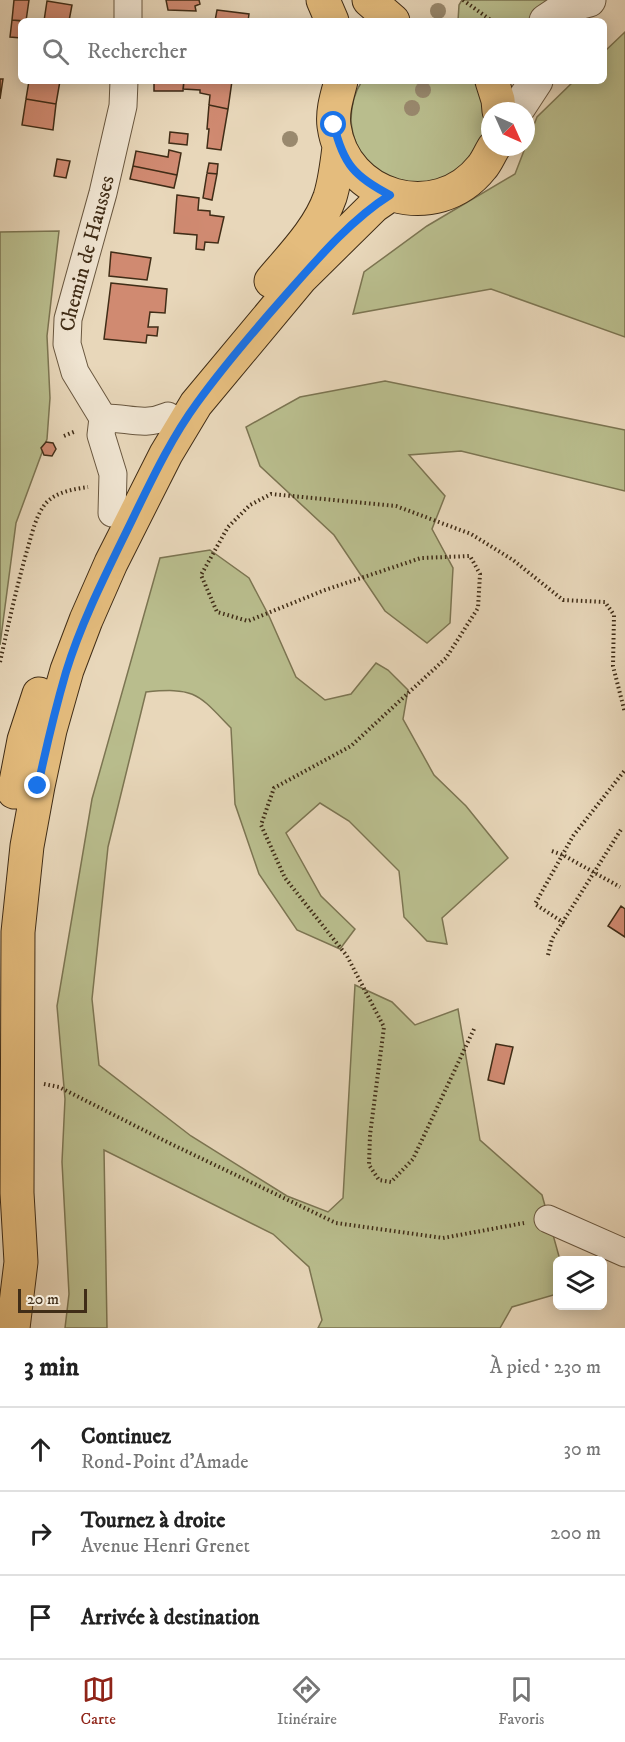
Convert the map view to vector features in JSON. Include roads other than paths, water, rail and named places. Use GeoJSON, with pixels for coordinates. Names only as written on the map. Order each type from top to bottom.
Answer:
{"type":"FeatureCollection","features":[{"type":"Feature","properties":{"kind":"main road"},"geometry":{"type":"LineString","coordinates":[[323,0],[331,18]]}},
{"type":"Feature","properties":{"kind":"main road"},"geometry":{"type":"LineString","coordinates":[[369,0],[390,18]]}},
{"type":"Feature","properties":{"kind":"main road"},"geometry":{"type":"LineString","coordinates":[[340,84],[334,102],[334,125],[339,147],[351,168],[369,184],[390,195],[415,200],[440,196],[464,185],[482,167],[489,156]]}},
{"type":"Feature","properties":{"kind":"main road"},"geometry":{"type":"LineString","coordinates":[[493,84],[498,102]]}},
{"type":"Feature","properties":{"kind":"main road"},"geometry":{"type":"LineString","coordinates":[[0,897],[10,810],[24,740],[68,610],[93,551],[145,452],[168,416],[241,317],[311,232],[329,199],[339,147]]}},
{"type":"Feature","properties":{"kind":"main road"},"geometry":{"type":"LineString","coordinates":[[14,1322],[21,1262],[17,1193],[18,932],[27,846],[50,730],[67,670],[86,620],[140,504],[196,404],[301,278],[374,206],[390,195]]}},
{"type":"Feature","properties":{"kind":"main road"},"geometry":{"type":"LineString","coordinates":[[0,1123],[6,1270],[14,1322]]}},
{"type":"Feature","properties":{"kind":"street"},"geometry":{"type":"LineString","coordinates":[[128,0],[128,18]]}},
{"type":"Feature","properties":{"kind":"street"},"geometry":{"type":"LineString","coordinates":[[550,18],[570,5],[589,0]]}},
{"type":"Feature","properties":{"kind":"street"},"geometry":{"type":"LineString","coordinates":[[586,18],[595,0]]}},
{"type":"Feature","properties":{"kind":"street","name":"Chemin de Hausses"},"geometry":{"type":"LineString","coordinates":[[112,513],[113,474],[101,435],[103,418],[75,372],[67,344],[68,319],[103,194],[123,106],[124,84]]}},
{"type":"Feature","properties":{"kind":"street"},"geometry":{"type":"LineString","coordinates":[[522,102],[534,84]]}},
{"type":"Feature","properties":{"kind":"street"},"geometry":{"type":"LineString","coordinates":[[103,418],[116,417],[129,422],[141,422],[158,421],[168,416]]}},
{"type":"Feature","properties":{"kind":"street"},"geometry":{"type":"LineString","coordinates":[[548,1219],[625,1252]]}}]}
